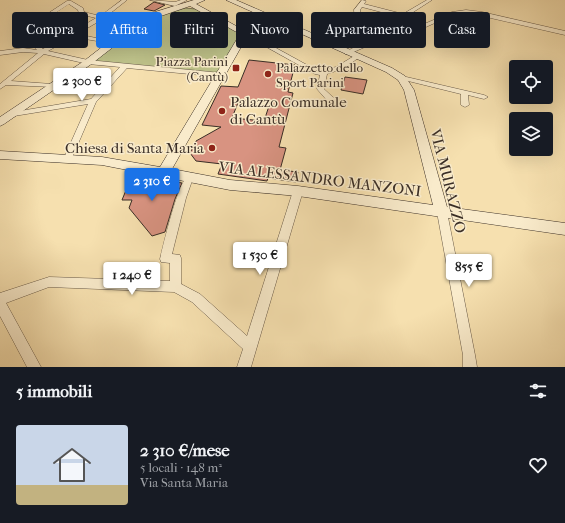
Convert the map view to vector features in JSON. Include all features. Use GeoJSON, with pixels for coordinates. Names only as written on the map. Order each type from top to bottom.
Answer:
{"type":"FeatureCollection","features":[{"type":"Feature","properties":{"kind":"main road"},"geometry":{"type":"LineString","coordinates":[[162,12],[187,1],[201,0]]}},
{"type":"Feature","properties":{"kind":"main road"},"geometry":{"type":"LineString","coordinates":[[230,0],[389,70],[402,78]]}},
{"type":"Feature","properties":{"kind":"main road"},"geometry":{"type":"LineString","coordinates":[[187,1],[236,28]]}},
{"type":"Feature","properties":{"kind":"main road"},"geometry":{"type":"LineString","coordinates":[[0,122],[14,114],[106,48]]}},
{"type":"Feature","properties":{"kind":"main road"},"geometry":{"type":"LineString","coordinates":[[164,172],[236,48]]}},
{"type":"Feature","properties":{"kind":"main road","name":"VIA MURAZZO"},"geometry":{"type":"LineString","coordinates":[[402,78],[412,100],[442,212]]}},
{"type":"Feature","properties":{"kind":"main road","name":"VIA ALESSANDRO MANZONI"},"geometry":{"type":"LineString","coordinates":[[0,156],[68,158],[102,161],[230,185],[298,191],[565,229]]}},
{"type":"Feature","properties":{"kind":"street"},"geometry":{"type":"LineString","coordinates":[[109,12],[125,0]]}},
{"type":"Feature","properties":{"kind":"street"},"geometry":{"type":"LineString","coordinates":[[152,0],[174,4],[187,1]]}},
{"type":"Feature","properties":{"kind":"street"},"geometry":{"type":"LineString","coordinates":[[357,12],[360,5],[365,0]]}},
{"type":"Feature","properties":{"kind":"street"},"geometry":{"type":"LineString","coordinates":[[360,5],[404,16],[430,0]]}},
{"type":"Feature","properties":{"kind":"street"},"geometry":{"type":"LineString","coordinates":[[44,52],[33,43],[18,35],[69,2],[81,8],[81,13],[96,17]]}},
{"type":"Feature","properties":{"kind":"street"},"geometry":{"type":"LineString","coordinates":[[426,25],[454,13],[466,12],[482,14],[565,33]]}},
{"type":"Feature","properties":{"kind":"street"},"geometry":{"type":"LineString","coordinates":[[2,85],[50,48]]}},
{"type":"Feature","properties":{"kind":"street"},"geometry":{"type":"LineString","coordinates":[[273,48],[318,72],[329,72],[343,66],[360,48]]}},
{"type":"Feature","properties":{"kind":"street"},"geometry":{"type":"LineString","coordinates":[[0,53],[23,50],[44,52],[88,62],[221,75]]}},
{"type":"Feature","properties":{"kind":"street"},"geometry":{"type":"LineString","coordinates":[[68,158],[93,101],[125,66]]}},
{"type":"Feature","properties":{"kind":"street"},"geometry":{"type":"LineString","coordinates":[[324,72],[320,89],[334,103]]}},
{"type":"Feature","properties":{"kind":"street"},"geometry":{"type":"LineString","coordinates":[[402,78],[484,97]]}},
{"type":"Feature","properties":{"kind":"street"},"geometry":{"type":"LineString","coordinates":[[2,85],[52,86]]}},
{"type":"Feature","properties":{"kind":"street"},"geometry":{"type":"LineString","coordinates":[[464,93],[465,105]]}},
{"type":"Feature","properties":{"kind":"street"},"geometry":{"type":"LineString","coordinates":[[14,114],[93,101]]}},
{"type":"Feature","properties":{"kind":"street"},"geometry":{"type":"LineString","coordinates":[[175,287],[176,258],[165,259],[181,198],[188,178]]}},
{"type":"Feature","properties":{"kind":"street"},"geometry":{"type":"LineString","coordinates":[[244,367],[298,191]]}},
{"type":"Feature","properties":{"kind":"street","name":"VIA MURAZZO"},"geometry":{"type":"LineString","coordinates":[[442,212],[470,355],[470,367]]}},
{"type":"Feature","properties":{"kind":"street"},"geometry":{"type":"LineString","coordinates":[[0,299],[49,282],[175,287],[196,298],[250,347]]}},
{"type":"Feature","properties":{"kind":"street"},"geometry":{"type":"LineString","coordinates":[[0,304],[34,367]]}},
{"type":"Feature","properties":{"kind":"green space"},"geometry":{"type":"Polygon","coordinates":[[[185,8],[196,9],[202,12],[172,12],[185,8]]]}},
{"type":"Feature","properties":{"kind":"green space"},"geometry":{"type":"Polygon","coordinates":[[[170,12],[170,48],[228,48],[228,26],[236,30],[236,42],[220,71],[212,73],[89,61],[107,48],[162,48],[162,15],[170,12]]]}},
{"type":"Feature","properties":{"kind":"building"},"geometry":{"type":"Polygon","coordinates":[[[154,2],[165,5],[154,11],[144,9],[154,2]]]}},
{"type":"Feature","properties":{"kind":"building"},"geometry":{"type":"Polygon","coordinates":[[[249,60],[295,65],[288,92],[293,93],[279,147],[286,148],[280,170],[298,172],[296,182],[268,178],[267,181],[218,174],[222,164],[196,161],[190,153],[196,141],[221,127],[202,125],[221,86],[238,87],[249,60]],[[239,100],[232,118],[264,121],[270,103],[239,100]]]}},
{"type":"Feature","properties":{"kind":"building"},"geometry":{"type":"Polygon","coordinates":[[[345,77],[367,80],[363,94],[341,90],[345,77]]]}},
{"type":"Feature","properties":{"kind":"building"},"geometry":{"type":"Polygon","coordinates":[[[147,177],[182,183],[175,199],[165,232],[152,236],[129,208],[132,200],[122,200],[131,178],[146,181],[147,177]]]}},
{"type":"Feature","properties":{"kind":"place","name":"Piazza Parini (Cantù)"},"geometry":{"type":"Point","coordinates":[236,68]}},
{"type":"Feature","properties":{"kind":"place","name":"Palazzetto dello Sport Parini"},"geometry":{"type":"Point","coordinates":[268,74]}},
{"type":"Feature","properties":{"kind":"place","name":"Palazzo Comunale di Cantù"},"geometry":{"type":"Point","coordinates":[222,111]}},
{"type":"Feature","properties":{"kind":"place","name":"Chiesa di Santa Maria"},"geometry":{"type":"Point","coordinates":[212,148]}}]}
